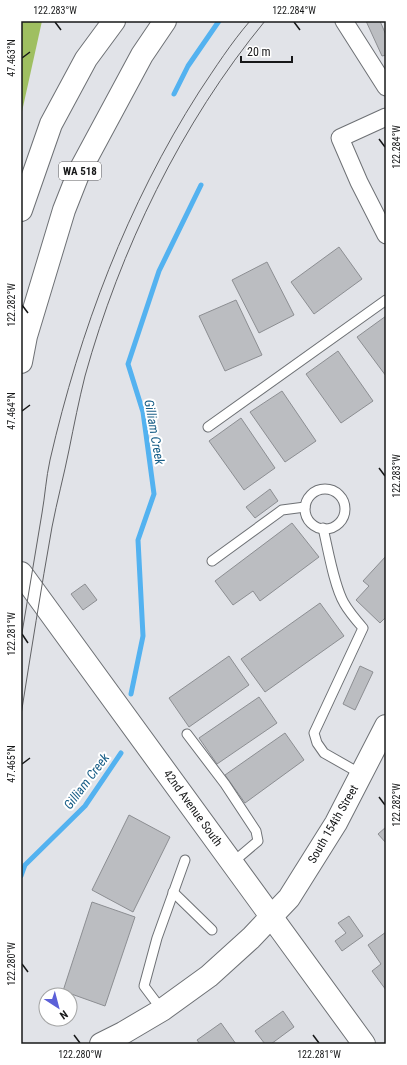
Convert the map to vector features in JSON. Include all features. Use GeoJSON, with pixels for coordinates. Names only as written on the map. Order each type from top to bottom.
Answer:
{"type":"FeatureCollection","features":[{"type":"Feature","properties":{"kind":"main road"},"geometry":{"type":"LineString","coordinates":[[86,59],[98,21]]}},
{"type":"Feature","properties":{"kind":"main road"},"geometry":{"type":"LineString","coordinates":[[21,210],[51,124],[86,59],[114,21]]}},
{"type":"Feature","properties":{"kind":"main road","name":"WA 518"},"geometry":{"type":"LineString","coordinates":[[21,362],[26,336],[64,210],[79,172],[142,55],[165,21]]}},
{"type":"Feature","properties":{"kind":"main road","name":"42nd Avenue South"},"geometry":{"type":"LineString","coordinates":[[21,573],[364,1044]]}},
{"type":"Feature","properties":{"kind":"main road","name":"South 154th Street"},"geometry":{"type":"LineString","coordinates":[[102,1044],[125,1036],[209,976],[252,938],[289,898],[336,823],[386,726]]}},
{"type":"Feature","properties":{"kind":"street"},"geometry":{"type":"LineString","coordinates":[[344,21],[386,87]]}},
{"type":"Feature","properties":{"kind":"street"},"geometry":{"type":"LineString","coordinates":[[386,117],[340,138],[359,182],[386,235]]}},
{"type":"Feature","properties":{"kind":"lane"},"geometry":{"type":"LineString","coordinates":[[208,427],[386,300]]}},
{"type":"Feature","properties":{"kind":"lane"},"geometry":{"type":"LineString","coordinates":[[327,489],[334,491],[340,496],[344,503],[345,510],[343,518],[338,524],[323,528],[316,526],[310,521],[306,515],[305,507],[312,493],[327,489]]}},
{"type":"Feature","properties":{"kind":"lane"},"geometry":{"type":"LineString","coordinates":[[212,561],[282,510],[305,507]]}},
{"type":"Feature","properties":{"kind":"lane"},"geometry":{"type":"LineString","coordinates":[[323,528],[337,585],[343,602],[352,616],[363,628],[314,733],[317,743],[324,753],[361,774]]}},
{"type":"Feature","properties":{"kind":"lane"},"geometry":{"type":"LineString","coordinates":[[187,734],[256,831],[258,841],[232,863]]}},
{"type":"Feature","properties":{"kind":"lane"},"geometry":{"type":"LineString","coordinates":[[162,1010],[144,986],[157,938],[184,860]]}},
{"type":"Feature","properties":{"kind":"lane"},"geometry":{"type":"LineString","coordinates":[[173,892],[212,930]]}},
{"type":"Feature","properties":{"kind":"green space"},"geometry":{"type":"Polygon","coordinates":[[[21,21],[42,21],[21,116],[21,21]]]}},
{"type":"Feature","properties":{"kind":"building"},"geometry":{"type":"Polygon","coordinates":[[[366,21],[380,21],[386,35],[386,55],[382,56],[366,21]]]}},
{"type":"Feature","properties":{"kind":"building"},"geometry":{"type":"Polygon","coordinates":[[[339,247],[362,279],[314,314],[291,282],[339,247]]]}},
{"type":"Feature","properties":{"kind":"building"},"geometry":{"type":"Polygon","coordinates":[[[267,262],[294,315],[259,333],[232,280],[267,262]]]}},
{"type":"Feature","properties":{"kind":"building"},"geometry":{"type":"Polygon","coordinates":[[[236,300],[262,355],[225,371],[199,316],[236,300]]]}},
{"type":"Feature","properties":{"kind":"building"},"geometry":{"type":"Polygon","coordinates":[[[386,316],[386,376],[357,337],[386,316]]]}},
{"type":"Feature","properties":{"kind":"building"},"geometry":{"type":"Polygon","coordinates":[[[338,351],[373,401],[341,423],[306,374],[338,351]]]}},
{"type":"Feature","properties":{"kind":"building"},"geometry":{"type":"Polygon","coordinates":[[[282,391],[316,441],[285,462],[250,412],[282,391]]]}},
{"type":"Feature","properties":{"kind":"building"},"geometry":{"type":"Polygon","coordinates":[[[241,418],[275,468],[244,490],[209,441],[241,418]]]}},
{"type":"Feature","properties":{"kind":"building"},"geometry":{"type":"Polygon","coordinates":[[[270,489],[278,501],[255,518],[246,507],[270,489]]]}},
{"type":"Feature","properties":{"kind":"building"},"geometry":{"type":"Polygon","coordinates":[[[292,523],[319,557],[260,601],[253,591],[233,605],[215,581],[292,523]]]}},
{"type":"Feature","properties":{"kind":"building"},"geometry":{"type":"Polygon","coordinates":[[[386,556],[386,617],[380,623],[356,600],[369,586],[363,581],[386,556]]]}},
{"type":"Feature","properties":{"kind":"building"},"geometry":{"type":"Polygon","coordinates":[[[85,584],[97,600],[83,610],[71,594],[85,584]]]}},
{"type":"Feature","properties":{"kind":"building"},"geometry":{"type":"Polygon","coordinates":[[[320,603],[344,636],[265,692],[241,659],[320,603]]]}},
{"type":"Feature","properties":{"kind":"building"},"geometry":{"type":"Polygon","coordinates":[[[229,656],[249,685],[189,727],[169,698],[229,656]]]}},
{"type":"Feature","properties":{"kind":"building"},"geometry":{"type":"Polygon","coordinates":[[[360,666],[373,672],[355,710],[343,704],[360,666]]]}},
{"type":"Feature","properties":{"kind":"building"},"geometry":{"type":"Polygon","coordinates":[[[259,697],[277,723],[217,764],[199,738],[259,697]]]}},
{"type":"Feature","properties":{"kind":"building"},"geometry":{"type":"Polygon","coordinates":[[[285,733],[304,760],[245,803],[225,775],[285,733]]]}},
{"type":"Feature","properties":{"kind":"building"},"geometry":{"type":"Polygon","coordinates":[[[129,815],[170,837],[133,912],[92,890],[129,815]]]}},
{"type":"Feature","properties":{"kind":"building"},"geometry":{"type":"Polygon","coordinates":[[[386,827],[386,843],[378,834],[386,827]]]}},
{"type":"Feature","properties":{"kind":"building"},"geometry":{"type":"Polygon","coordinates":[[[92,902],[135,917],[105,1006],[78,996],[78,987],[64,987],[92,902]]]}},
{"type":"Feature","properties":{"kind":"building"},"geometry":{"type":"Polygon","coordinates":[[[349,916],[363,936],[342,951],[335,941],[346,933],[338,923],[349,916]]]}},
{"type":"Feature","properties":{"kind":"building"},"geometry":{"type":"Polygon","coordinates":[[[386,932],[386,990],[372,971],[381,964],[368,945],[386,932]]]}},
{"type":"Feature","properties":{"kind":"building"},"geometry":{"type":"Polygon","coordinates":[[[283,1011],[294,1027],[271,1044],[265,1044],[255,1031],[283,1011]]]}},
{"type":"Feature","properties":{"kind":"building"},"geometry":{"type":"Polygon","coordinates":[[[221,1023],[236,1044],[200,1044],[197,1040],[221,1023]]]}},
{"type":"Feature","properties":{"kind":"waterway"},"geometry":{"type":"LineString","coordinates":[[174,94],[188,66],[219,21]]}},
{"type":"Feature","properties":{"kind":"waterway","name":"Gilliam Creek"},"geometry":{"type":"LineString","coordinates":[[131,694],[143,636],[138,540],[154,494],[143,412],[128,364],[159,271],[201,185]]}},
{"type":"Feature","properties":{"kind":"waterway","name":"Gilliam Creek"},"geometry":{"type":"LineString","coordinates":[[21,876],[25,865],[85,806],[121,753]]}},
{"type":"Feature","properties":{"kind":"tram line"},"geometry":{"type":"LineString","coordinates":[[21,639],[43,507],[47,473],[62,411],[91,316],[128,224],[173,135],[217,65],[250,21]]}},
{"type":"Feature","properties":{"kind":"tram line"},"geometry":{"type":"LineString","coordinates":[[21,715],[54,517],[85,376],[99,329],[135,235],[180,145],[206,102],[235,60],[265,21]]}}]}
